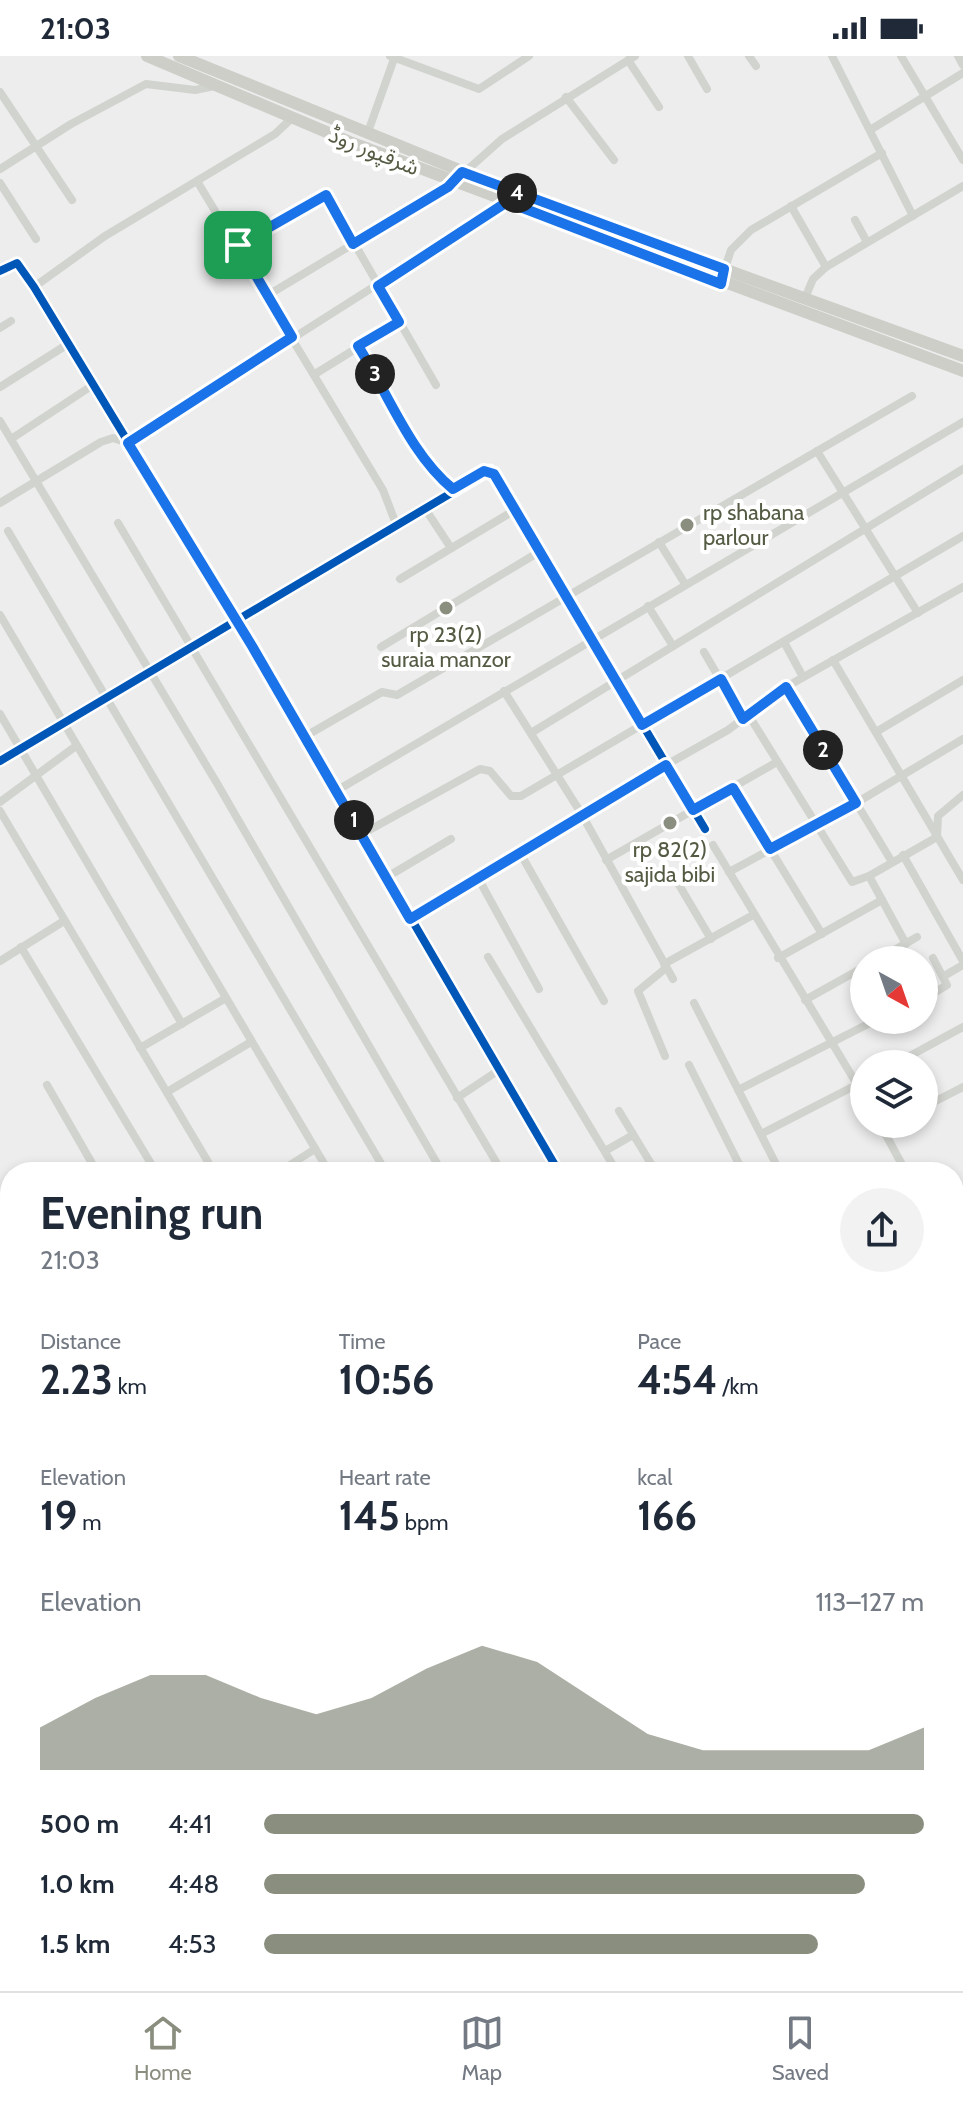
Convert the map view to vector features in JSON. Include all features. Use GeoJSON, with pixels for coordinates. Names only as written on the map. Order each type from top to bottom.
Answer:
{"type":"FeatureCollection","features":[{"type":"Feature","properties":{"kind":"main road","name":"شرقپور روڈ"},"geometry":{"type":"LineString","coordinates":[[147,56],[292,118],[963,356]]}},
{"type":"Feature","properties":{"kind":"main road","name":"شرقپور روڈ"},"geometry":{"type":"LineString","coordinates":[[179,56],[368,132],[507,202],[721,284],[804,310],[963,371]]}},
{"type":"Feature","properties":{"kind":"street"},"geometry":{"type":"LineString","coordinates":[[509,56],[515,65]]}},
{"type":"Feature","properties":{"kind":"street"},"geometry":{"type":"LineString","coordinates":[[368,132],[393,57],[479,89],[529,56]]}},
{"type":"Feature","properties":{"kind":"street"},"geometry":{"type":"LineString","coordinates":[[688,56],[707,89]]}},
{"type":"Feature","properties":{"kind":"street"},"geometry":{"type":"LineString","coordinates":[[749,56],[756,66]]}},
{"type":"Feature","properties":{"kind":"street"},"geometry":{"type":"LineString","coordinates":[[832,56],[913,216]]}},
{"type":"Feature","properties":{"kind":"street"},"geometry":{"type":"LineString","coordinates":[[901,56],[963,160]]}},
{"type":"Feature","properties":{"kind":"street"},"geometry":{"type":"LineString","coordinates":[[958,56],[963,65]]}},
{"type":"Feature","properties":{"kind":"street"},"geometry":{"type":"LineString","coordinates":[[268,295],[458,177],[502,139],[631,58],[659,107]]}},
{"type":"Feature","properties":{"kind":"street"},"geometry":{"type":"LineString","coordinates":[[870,130],[963,73]]}},
{"type":"Feature","properties":{"kind":"street"},"geometry":{"type":"LineString","coordinates":[[0,169],[146,84],[162,83],[195,90],[217,86]]}},
{"type":"Feature","properties":{"kind":"street"},"geometry":{"type":"LineString","coordinates":[[0,92],[72,200]]}},
{"type":"Feature","properties":{"kind":"street"},"geometry":{"type":"LineString","coordinates":[[566,97],[614,160]]}},
{"type":"Feature","properties":{"kind":"street"},"geometry":{"type":"LineString","coordinates":[[34,287],[105,236],[275,134],[292,118]]}},
{"type":"Feature","properties":{"kind":"street"},"geometry":{"type":"LineString","coordinates":[[721,284],[731,250],[742,237],[882,153]]}},
{"type":"Feature","properties":{"kind":"street"},"geometry":{"type":"LineString","coordinates":[[197,181],[383,490],[396,524]]}},
{"type":"Feature","properties":{"kind":"street"},"geometry":{"type":"LineString","coordinates":[[0,183],[36,239]]}},
{"type":"Feature","properties":{"kind":"street"},"geometry":{"type":"LineString","coordinates":[[805,298],[813,279],[826,267],[963,186]]}},
{"type":"Feature","properties":{"kind":"street"},"geometry":{"type":"LineString","coordinates":[[238,245],[326,195],[436,385]]}},
{"type":"Feature","properties":{"kind":"street"},"geometry":{"type":"LineString","coordinates":[[128,443],[507,202]]}},
{"type":"Feature","properties":{"kind":"street"},"geometry":{"type":"LineString","coordinates":[[791,206],[826,267]]}},
{"type":"Feature","properties":{"kind":"street"},"geometry":{"type":"LineString","coordinates":[[855,220],[867,242]]}},
{"type":"Feature","properties":{"kind":"street"},"geometry":{"type":"LineString","coordinates":[[0,271],[17,263],[34,287],[236,620],[553,1162]]}},
{"type":"Feature","properties":{"kind":"street"},"geometry":{"type":"LineString","coordinates":[[0,328],[11,321]]}},
{"type":"Feature","properties":{"kind":"street"},"geometry":{"type":"LineString","coordinates":[[315,374],[399,322]]}},
{"type":"Feature","properties":{"kind":"street"},"geometry":{"type":"LineString","coordinates":[[0,387],[68,344]]}},
{"type":"Feature","properties":{"kind":"street"},"geometry":{"type":"LineString","coordinates":[[358,346],[428,462],[453,489]]}},
{"type":"Feature","properties":{"kind":"street"},"geometry":{"type":"LineString","coordinates":[[11,439],[93,385]]}},
{"type":"Feature","properties":{"kind":"street"},"geometry":{"type":"LineString","coordinates":[[304,737],[382,692],[397,695],[912,396]]}},
{"type":"Feature","properties":{"kind":"street"},"geometry":{"type":"LineString","coordinates":[[0,421],[150,671],[436,1162]]}},
{"type":"Feature","properties":{"kind":"street"},"geometry":{"type":"LineString","coordinates":[[336,791],[963,422]]}},
{"type":"Feature","properties":{"kind":"street"},"geometry":{"type":"LineString","coordinates":[[0,503],[101,442],[113,438],[128,443]]}},
{"type":"Feature","properties":{"kind":"street"},"geometry":{"type":"LineString","coordinates":[[817,451],[918,613]]}},
{"type":"Feature","properties":{"kind":"street"},"geometry":{"type":"LineString","coordinates":[[531,733],[963,469]]}},
{"type":"Feature","properties":{"kind":"street"},"geometry":{"type":"LineString","coordinates":[[0,761],[453,489],[490,470],[705,829]]}},
{"type":"Feature","properties":{"kind":"street"},"geometry":{"type":"LineString","coordinates":[[424,507],[451,548]]}},
{"type":"Feature","properties":{"kind":"street"},"geometry":{"type":"LineString","coordinates":[[400,579],[515,510]]}},
{"type":"Feature","properties":{"kind":"street"},"geometry":{"type":"LineString","coordinates":[[118,523],[496,1162]]}},
{"type":"Feature","properties":{"kind":"street"},"geometry":{"type":"LineString","coordinates":[[8,531],[380,1162]]}},
{"type":"Feature","properties":{"kind":"street"},"geometry":{"type":"LineString","coordinates":[[362,834],[480,769],[489,770],[504,791],[517,798],[963,536]]}},
{"type":"Feature","properties":{"kind":"street"},"geometry":{"type":"LineString","coordinates":[[659,542],[685,584]]}},
{"type":"Feature","properties":{"kind":"street"},"geometry":{"type":"LineString","coordinates":[[381,647],[539,552]]}},
{"type":"Feature","properties":{"kind":"street"},"geometry":{"type":"LineString","coordinates":[[410,919],[746,716],[786,687],[963,587]]}},
{"type":"Feature","properties":{"kind":"street"},"geometry":{"type":"LineString","coordinates":[[648,606],[673,646]]}},
{"type":"Feature","properties":{"kind":"street"},"geometry":{"type":"LineString","coordinates":[[0,615],[323,1162]]}},
{"type":"Feature","properties":{"kind":"street"},"geometry":{"type":"LineString","coordinates":[[784,642],[803,677]]}},
{"type":"Feature","properties":{"kind":"street"},"geometry":{"type":"LineString","coordinates":[[704,652],[777,762],[849,880],[857,882],[937,837]]}},
{"type":"Feature","properties":{"kind":"street"},"geometry":{"type":"LineString","coordinates":[[833,660],[963,880]]}},
{"type":"Feature","properties":{"kind":"street"},"geometry":{"type":"LineString","coordinates":[[876,732],[963,680]]}},
{"type":"Feature","properties":{"kind":"street"},"geometry":{"type":"LineString","coordinates":[[786,687],[892,862]]}},
{"type":"Feature","properties":{"kind":"street"},"geometry":{"type":"LineString","coordinates":[[504,691],[581,813],[673,979]]}},
{"type":"Feature","properties":{"kind":"street"},"geometry":{"type":"LineString","coordinates":[[0,714],[182,1024]]}},
{"type":"Feature","properties":{"kind":"street"},"geometry":{"type":"LineString","coordinates":[[729,872],[856,803],[963,739]]}},
{"type":"Feature","properties":{"kind":"street"},"geometry":{"type":"LineString","coordinates":[[0,802],[76,746]]}},
{"type":"Feature","properties":{"kind":"street"},"geometry":{"type":"LineString","coordinates":[[606,860],[777,762]]}},
{"type":"Feature","properties":{"kind":"street"},"geometry":{"type":"LineString","coordinates":[[733,788],[822,934]]}},
{"type":"Feature","properties":{"kind":"street"},"geometry":{"type":"LineString","coordinates":[[937,837],[938,816],[963,795]]}},
{"type":"Feature","properties":{"kind":"street"},"geometry":{"type":"LineString","coordinates":[[0,811],[208,1162]]}},
{"type":"Feature","properties":{"kind":"street"},"geometry":{"type":"LineString","coordinates":[[387,877],[451,839]]}},
{"type":"Feature","properties":{"kind":"street"},"geometry":{"type":"LineString","coordinates":[[713,845],[778,958],[850,1068]]}},
{"type":"Feature","properties":{"kind":"street"},"geometry":{"type":"LineString","coordinates":[[519,851],[604,1001]]}},
{"type":"Feature","properties":{"kind":"street"},"geometry":{"type":"LineString","coordinates":[[903,855],[963,963],[944,976]]}},
{"type":"Feature","properties":{"kind":"street"},"geometry":{"type":"LineString","coordinates":[[953,861],[963,855]]}},
{"type":"Feature","properties":{"kind":"street"},"geometry":{"type":"LineString","coordinates":[[672,873],[711,939]]}},
{"type":"Feature","properties":{"kind":"street"},"geometry":{"type":"LineString","coordinates":[[477,876],[539,989]]}},
{"type":"Feature","properties":{"kind":"street"},"geometry":{"type":"LineString","coordinates":[[869,876],[906,944]]}},
{"type":"Feature","properties":{"kind":"street"},"geometry":{"type":"LineString","coordinates":[[778,958],[882,900]]}},
{"type":"Feature","properties":{"kind":"street"},"geometry":{"type":"LineString","coordinates":[[665,1056],[638,991],[665,966],[753,915]]}},
{"type":"Feature","properties":{"kind":"street"},"geometry":{"type":"LineString","coordinates":[[0,961],[64,921]]}},
{"type":"Feature","properties":{"kind":"street"},"geometry":{"type":"LineString","coordinates":[[902,946],[917,937]]}},
{"type":"Feature","properties":{"kind":"street"},"geometry":{"type":"LineString","coordinates":[[21,947],[150,1162]]}},
{"type":"Feature","properties":{"kind":"street"},"geometry":{"type":"LineString","coordinates":[[488,957],[611,1162]]}},
{"type":"Feature","properties":{"kind":"street"},"geometry":{"type":"LineString","coordinates":[[938,966],[946,987],[938,991]]}},
{"type":"Feature","properties":{"kind":"street"},"geometry":{"type":"LineString","coordinates":[[805,1000],[850,975]]}},
{"type":"Feature","properties":{"kind":"street"},"geometry":{"type":"LineString","coordinates":[[140,1048],[226,998]]}},
{"type":"Feature","properties":{"kind":"street"},"geometry":{"type":"LineString","coordinates":[[694,1003],[775,1162]]}},
{"type":"Feature","properties":{"kind":"street"},"geometry":{"type":"LineString","coordinates":[[921,1050],[963,1027]]}},
{"type":"Feature","properties":{"kind":"street"},"geometry":{"type":"LineString","coordinates":[[738,1090],[851,1034]]}},
{"type":"Feature","properties":{"kind":"street"},"geometry":{"type":"LineString","coordinates":[[167,1092],[251,1042]]}},
{"type":"Feature","properties":{"kind":"street"},"geometry":{"type":"LineString","coordinates":[[689,1065],[738,1162]]}},
{"type":"Feature","properties":{"kind":"street"},"geometry":{"type":"LineString","coordinates":[[457,1098],[499,1070]]}},
{"type":"Feature","properties":{"kind":"street"},"geometry":{"type":"LineString","coordinates":[[47,1085],[91,1162]]}},
{"type":"Feature","properties":{"kind":"street"},"geometry":{"type":"LineString","coordinates":[[938,1100],[963,1087]]}},
{"type":"Feature","properties":{"kind":"street"},"geometry":{"type":"LineString","coordinates":[[761,1134],[850,1089]]}},
{"type":"Feature","properties":{"kind":"street"},"geometry":{"type":"LineString","coordinates":[[619,1111],[650,1162]]}},
{"type":"Feature","properties":{"kind":"street"},"geometry":{"type":"LineString","coordinates":[[605,1151],[633,1135]]}},
{"type":"Feature","properties":{"kind":"street"},"geometry":{"type":"LineString","coordinates":[[887,1138],[900,1162]]}},
{"type":"Feature","properties":{"kind":"street"},"geometry":{"type":"LineString","coordinates":[[295,1162],[315,1149]]}},
{"type":"Feature","properties":{"kind":"cycle path"},"geometry":{"type":"LineString","coordinates":[[0,271],[17,263],[34,287],[252,646],[553,1162]]}},
{"type":"Feature","properties":{"kind":"cycle path"},"geometry":{"type":"LineString","coordinates":[[0,761],[490,470],[705,829]]}},
{"type":"Feature","properties":{"kind":"place","name":"rp shabana parlour"},"geometry":{"type":"Point","coordinates":[687,525]}},
{"type":"Feature","properties":{"kind":"place","name":"rp 23(2) suraia manzor"},"geometry":{"type":"Point","coordinates":[446,608]}},
{"type":"Feature","properties":{"kind":"place","name":"rp 82(2) sajida bibi"},"geometry":{"type":"Point","coordinates":[670,823]}},
{"type":"Feature","properties":{"kind":"route"},"geometry":{"type":"LineString","coordinates":[[462,172],[724,269],[721,284],[507,202],[378,286],[399,322],[358,346],[392,406],[444,482],[453,489],[484,471],[490,470],[494,474],[642,725],[721,679],[743,719],[786,687],[856,803],[770,849],[733,788],[693,810],[666,765],[448,893],[410,919],[252,646],[128,443],[292,337],[238,245],[326,195],[353,244],[448,187],[462,172]]}}]}
